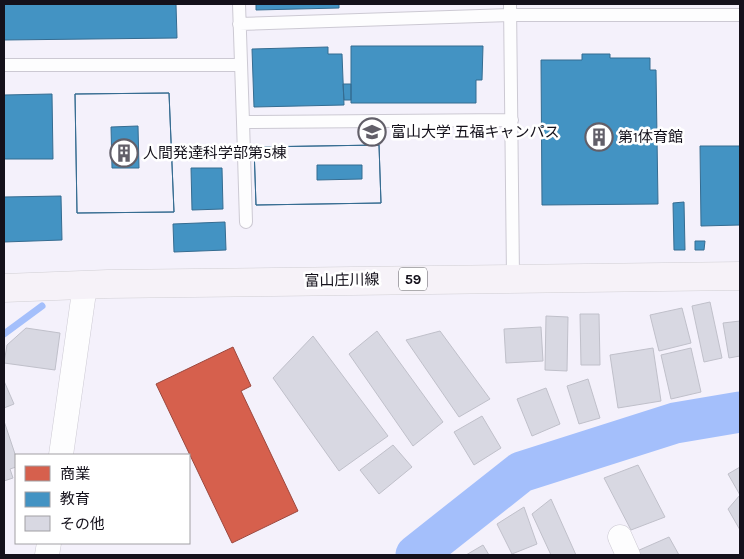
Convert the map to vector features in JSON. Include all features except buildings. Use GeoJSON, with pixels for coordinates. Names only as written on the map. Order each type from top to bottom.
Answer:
{"type":"FeatureCollection","features":[{"type":"Feature","properties":{"kind":"main road","name":"富山庄川線"},"geometry":{"type":"LineString","coordinates":[[4,288],[514,277],[740,276]]}},
{"type":"Feature","properties":{"kind":"street"},"geometry":{"type":"LineString","coordinates":[[61,454],[85,285]]}},
{"type":"Feature","properties":{"kind":"lane"},"geometry":{"type":"LineString","coordinates":[[239,4],[246,222]]}},
{"type":"Feature","properties":{"kind":"lane"},"geometry":{"type":"LineString","coordinates":[[240,24],[510,10],[709,9],[740,15]]}},
{"type":"Feature","properties":{"kind":"lane"},"geometry":{"type":"LineString","coordinates":[[510,10],[514,277]]}},
{"type":"Feature","properties":{"kind":"lane"},"geometry":{"type":"LineString","coordinates":[[4,66],[240,65]]}},
{"type":"Feature","properties":{"kind":"lane"},"geometry":{"type":"LineString","coordinates":[[243,122],[512,120]]}},
{"type":"Feature","properties":{"kind":"waterway"},"geometry":{"type":"LineString","coordinates":[[4,334],[42,306]]}},
{"type":"Feature","properties":{"kind":"waterway"},"geometry":{"type":"LineString","coordinates":[[416,555],[521,472],[675,423],[740,412]]}},
{"type":"Feature","properties":{"kind":"place","name":"富山大学 五福キャンパス"},"geometry":{"type":"Point","coordinates":[372,132]}},
{"type":"Feature","properties":{"kind":"place","name":"第1体育館"},"geometry":{"type":"Point","coordinates":[599,137]}},
{"type":"Feature","properties":{"kind":"place","name":"人間発達科学部第5棟"},"geometry":{"type":"Point","coordinates":[124,153]}}]}
